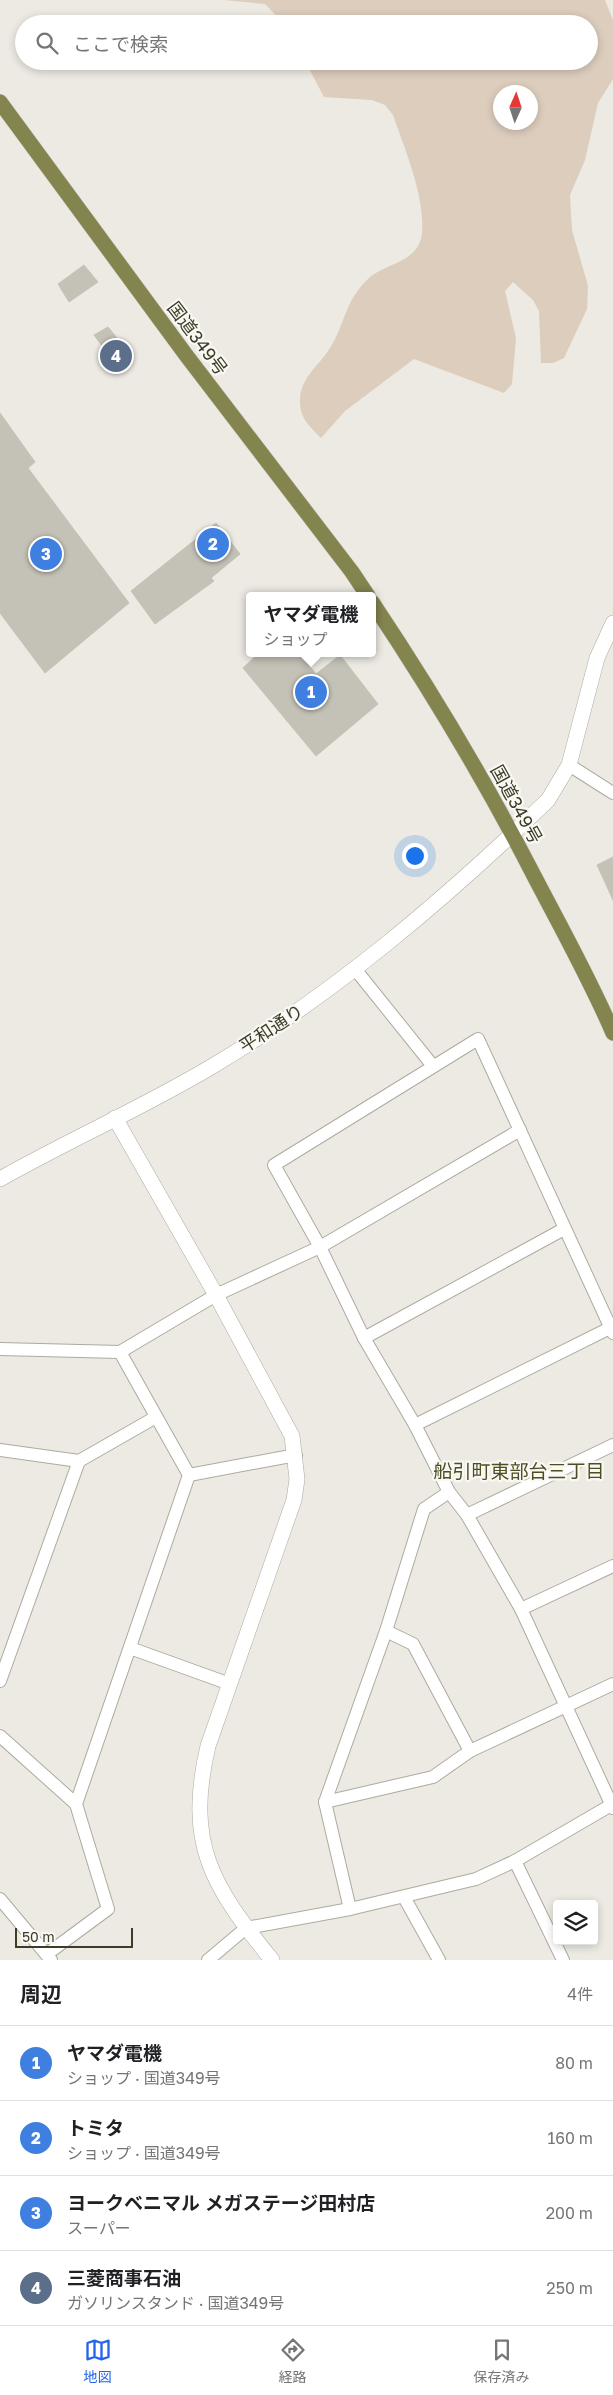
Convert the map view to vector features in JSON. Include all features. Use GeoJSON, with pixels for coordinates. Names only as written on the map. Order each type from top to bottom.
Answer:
{"type":"FeatureCollection","features":[{"type":"Feature","properties":{"kind":"highway","name":"国道349号"},"geometry":{"type":"LineString","coordinates":[[0,102],[186,355],[365,592]]}},
{"type":"Feature","properties":{"kind":"highway","name":"国道349号"},"geometry":{"type":"LineString","coordinates":[[376,608],[436,699],[513,834],[593,986],[613,1033]]}},
{"type":"Feature","properties":{"kind":"street","name":"平和通り"},"geometry":{"type":"LineString","coordinates":[[0,1179],[210,1068],[279,1024],[355,969],[464,879],[548,800],[569,765],[597,658],[613,623]]}},
{"type":"Feature","properties":{"kind":"street"},"geometry":{"type":"LineString","coordinates":[[569,765],[613,793]]}},
{"type":"Feature","properties":{"kind":"street"},"geometry":{"type":"LineString","coordinates":[[355,969],[434,1066]]}},
{"type":"Feature","properties":{"kind":"street"},"geometry":{"type":"LineString","coordinates":[[208,1960],[246,1928],[350,1909],[476,1879],[515,1861],[613,1806],[521,1609],[467,1515],[449,1492],[415,1425],[364,1338],[320,1247],[274,1164],[478,1039],[612,1330],[415,1425]]}},
{"type":"Feature","properties":{"kind":"street"},"geometry":{"type":"LineString","coordinates":[[115,1118],[216,1294],[292,1436],[296,1454],[297,1479],[294,1500],[208,1746],[201,1774],[199,1804],[200,1831],[204,1850],[212,1870],[231,1907],[272,1960]]}},
{"type":"Feature","properties":{"kind":"street"},"geometry":{"type":"LineString","coordinates":[[0,1350],[120,1352],[216,1294],[320,1247],[520,1130]]}},
{"type":"Feature","properties":{"kind":"street"},"geometry":{"type":"LineString","coordinates":[[364,1338],[564,1229]]}},
{"type":"Feature","properties":{"kind":"street"},"geometry":{"type":"LineString","coordinates":[[76,1804],[189,1474],[120,1352]]}},
{"type":"Feature","properties":{"kind":"street"},"geometry":{"type":"LineString","coordinates":[[0,1450],[79,1461],[156,1417]]}},
{"type":"Feature","properties":{"kind":"street"},"geometry":{"type":"LineString","coordinates":[[467,1515],[613,1445]]}},
{"type":"Feature","properties":{"kind":"street"},"geometry":{"type":"LineString","coordinates":[[189,1474],[296,1454]]}},
{"type":"Feature","properties":{"kind":"street"},"geometry":{"type":"LineString","coordinates":[[0,1681],[79,1461]]}},
{"type":"Feature","properties":{"kind":"street"},"geometry":{"type":"LineString","coordinates":[[350,1909],[325,1802],[386,1631],[424,1509],[449,1492]]}},
{"type":"Feature","properties":{"kind":"street"},"geometry":{"type":"LineString","coordinates":[[521,1609],[613,1566]]}},
{"type":"Feature","properties":{"kind":"street"},"geometry":{"type":"LineString","coordinates":[[386,1631],[413,1644],[470,1751]]}},
{"type":"Feature","properties":{"kind":"street"},"geometry":{"type":"LineString","coordinates":[[130,1648],[230,1684]]}},
{"type":"Feature","properties":{"kind":"street"},"geometry":{"type":"LineString","coordinates":[[325,1802],[433,1777],[470,1751],[613,1684]]}},
{"type":"Feature","properties":{"kind":"street"},"geometry":{"type":"LineString","coordinates":[[0,1736],[76,1804],[108,1909],[49,1957],[0,1899]]}},
{"type":"Feature","properties":{"kind":"street"},"geometry":{"type":"LineString","coordinates":[[515,1861],[563,1960]]}},
{"type":"Feature","properties":{"kind":"street"},"geometry":{"type":"LineString","coordinates":[[404,1897],[439,1960]]}},
{"type":"Feature","properties":{"kind":"shaded area"},"geometry":{"type":"Polygon","coordinates":[[[224,0],[605,0],[613,20],[613,79],[598,103],[585,160],[570,195],[572,230],[588,286],[587,309],[564,358],[553,363],[541,363],[539,311],[533,300],[513,282],[505,291],[516,338],[512,384],[504,393],[414,359],[345,411],[321,438],[309,425],[301,411],[300,399],[303,385],[334,341],[349,305],[361,287],[376,273],[415,251],[420,243],[422,219],[413,173],[393,115],[385,105],[372,100],[324,97],[310,70],[598,70],[598,15],[275,15],[265,4],[224,0]]]}},
{"type":"Feature","properties":{"kind":"building"},"geometry":{"type":"Polygon","coordinates":[[[84,265],[98,282],[69,302],[58,284],[84,265]]]}},
{"type":"Feature","properties":{"kind":"building"},"geometry":{"type":"Polygon","coordinates":[[[108,327],[131,355],[116,365],[94,335],[108,327]]]}},
{"type":"Feature","properties":{"kind":"building"},"geometry":{"type":"Polygon","coordinates":[[[0,413],[35,462],[28,468],[129,603],[45,673],[0,613],[0,413]]]}},
{"type":"Feature","properties":{"kind":"building"},"geometry":{"type":"Polygon","coordinates":[[[216,523],[240,554],[211,578],[214,581],[155,624],[131,591],[216,523]]]}},
{"type":"Feature","properties":{"kind":"building"},"geometry":{"type":"Polygon","coordinates":[[[255,657],[302,657],[316,674],[337,657],[342,657],[378,704],[316,756],[243,668],[255,657]]]}},
{"type":"Feature","properties":{"kind":"building"},"geometry":{"type":"Polygon","coordinates":[[[613,857],[613,900],[597,865],[613,857]]]}},
{"type":"Feature","properties":{"kind":"place","name":"三菱商事石油"},"geometry":{"type":"Point","coordinates":[116,356]}},
{"type":"Feature","properties":{"kind":"place","name":"トミタ"},"geometry":{"type":"Point","coordinates":[213,544]}},
{"type":"Feature","properties":{"kind":"place","name":"ヨークベニマル メガステージ田村店"},"geometry":{"type":"Point","coordinates":[46,554]}},
{"type":"Feature","properties":{"kind":"place","name":"ヤマダ電機"},"geometry":{"type":"Point","coordinates":[311,692]}},
{"type":"Feature","properties":{"kind":"district","name":"船引町東部台三丁目"},"geometry":{"type":"Point","coordinates":[519,1470]}}]}
